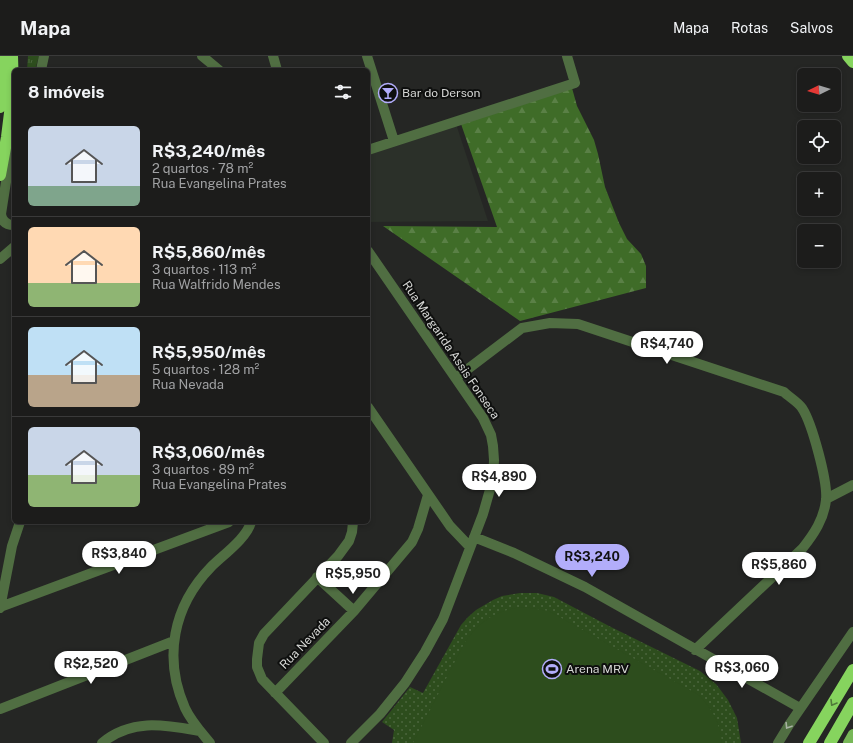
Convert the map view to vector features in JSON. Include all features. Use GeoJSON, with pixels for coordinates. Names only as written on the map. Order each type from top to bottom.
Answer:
{"type":"FeatureCollection","features":[{"type":"Feature","properties":{"kind":"highway"},"geometry":{"type":"LineString","coordinates":[[0,107],[3,87],[3,56]]}},
{"type":"Feature","properties":{"kind":"highway"},"geometry":{"type":"LineString","coordinates":[[12,56],[13,68]]}},
{"type":"Feature","properties":{"kind":"highway"},"geometry":{"type":"LineString","coordinates":[[18,68],[21,56]]}},
{"type":"Feature","properties":{"kind":"highway"},"geometry":{"type":"LineString","coordinates":[[848,56],[853,62]]}},
{"type":"Feature","properties":{"kind":"highway"},"geometry":{"type":"LineString","coordinates":[[0,175],[12,101]]}},
{"type":"Feature","properties":{"kind":"highway"},"geometry":{"type":"LineString","coordinates":[[809,743],[853,670]]}},
{"type":"Feature","properties":{"kind":"highway"},"geometry":{"type":"LineString","coordinates":[[830,743],[853,703]]}},
{"type":"Feature","properties":{"kind":"main road"},"geometry":{"type":"LineString","coordinates":[[848,743],[853,734]]}},
{"type":"Feature","properties":{"kind":"street"},"geometry":{"type":"LineString","coordinates":[[41,68],[44,56]]}},
{"type":"Feature","properties":{"kind":"street"},"geometry":{"type":"LineString","coordinates":[[202,56],[217,68]]}},
{"type":"Feature","properties":{"kind":"street"},"geometry":{"type":"LineString","coordinates":[[273,56],[276,68]]}},
{"type":"Feature","properties":{"kind":"street"},"geometry":{"type":"LineString","coordinates":[[367,56],[394,141]]}},
{"type":"Feature","properties":{"kind":"street"},"geometry":{"type":"LineString","coordinates":[[370,149],[575,83],[567,56]]}},
{"type":"Feature","properties":{"kind":"street"},"geometry":{"type":"LineString","coordinates":[[7,137],[8,169],[1,214],[2,221],[12,225]]}},
{"type":"Feature","properties":{"kind":"street"},"geometry":{"type":"LineString","coordinates":[[0,259],[12,249]]}},
{"type":"Feature","properties":{"kind":"street","name":"Rua Margarida Assis Fonseca"},"geometry":{"type":"LineString","coordinates":[[351,743],[380,714],[405,683],[443,619],[483,514],[493,479],[494,460],[491,435],[483,418],[370,254]]}},
{"type":"Feature","properties":{"kind":"street"},"geometry":{"type":"LineString","coordinates":[[456,378],[522,328],[550,323],[578,324],[784,392],[802,408],[814,436],[823,475],[826,499],[821,520],[802,549],[695,650]]}},
{"type":"Feature","properties":{"kind":"street"},"geometry":{"type":"LineString","coordinates":[[370,411],[450,526],[470,547]]}},
{"type":"Feature","properties":{"kind":"street"},"geometry":{"type":"LineString","coordinates":[[826,499],[853,485]]}},
{"type":"Feature","properties":{"kind":"street","name":"Rua Nevada"},"geometry":{"type":"LineString","coordinates":[[275,693],[354,611],[412,542],[418,529],[428,495]]}},
{"type":"Feature","properties":{"kind":"street"},"geometry":{"type":"LineString","coordinates":[[0,607],[12,546],[19,524]]}},
{"type":"Feature","properties":{"kind":"street"},"geometry":{"type":"LineString","coordinates":[[0,607],[224,524]]}},
{"type":"Feature","properties":{"kind":"street"},"geometry":{"type":"LineString","coordinates":[[210,743],[200,731],[186,709],[178,687],[174,665],[174,641],[177,624],[185,602],[198,582],[210,568],[244,536],[250,524]]}},
{"type":"Feature","properties":{"kind":"street"},"geometry":{"type":"LineString","coordinates":[[324,743],[262,679],[259,672],[257,659],[259,643],[269,627],[338,556],[349,541],[353,524]]}},
{"type":"Feature","properties":{"kind":"street"},"geometry":{"type":"LineString","coordinates":[[474,537],[514,553],[585,587],[800,708]]}},
{"type":"Feature","properties":{"kind":"street"},"geometry":{"type":"LineString","coordinates":[[317,577],[354,611]]}},
{"type":"Feature","properties":{"kind":"street"},"geometry":{"type":"LineString","coordinates":[[778,743],[800,708],[853,632]]}},
{"type":"Feature","properties":{"kind":"street"},"geometry":{"type":"LineString","coordinates":[[0,709],[174,641]]}},
{"type":"Feature","properties":{"kind":"street"},"geometry":{"type":"LineString","coordinates":[[102,743],[110,736],[129,727],[151,724],[200,731]]}},
{"type":"Feature","properties":{"kind":"shaded area"},"geometry":{"type":"Polygon","coordinates":[[[456,124],[488,221],[370,222],[370,151],[456,124]]]}},
{"type":"Feature","properties":{"kind":"green space"},"geometry":{"type":"Polygon","coordinates":[[[28,56],[39,56],[36,68],[27,68],[28,56]]]}},
{"type":"Feature","properties":{"kind":"green space"},"geometry":{"type":"Polygon","coordinates":[[[572,88],[577,106],[594,140],[605,187],[619,223],[627,239],[641,254],[646,266],[646,288],[520,321],[383,226],[497,227],[461,124],[572,88]]]}},
{"type":"Feature","properties":{"kind":"green space","name":"Arena MRV"},"geometry":{"type":"Polygon","coordinates":[[[520,593],[537,593],[554,597],[700,671],[716,684],[728,700],[737,718],[741,743],[392,743],[394,730],[382,722],[410,687],[423,693],[461,625],[476,610],[493,600],[502,596],[520,593]]]}},
{"type":"Feature","properties":{"kind":"green space","name":"Arena MRV"},"geometry":{"type":"Polygon","coordinates":[[[524,607],[549,611],[697,694],[711,710],[717,722],[722,743],[413,743],[470,635],[490,617],[506,610],[524,607]]]}},
{"type":"Feature","properties":{"kind":"place","name":"Bar do Derson"},"geometry":{"type":"Point","coordinates":[388,93]}},
{"type":"Feature","properties":{"kind":"place","name":"Arena MRV"},"geometry":{"type":"Point","coordinates":[552,669]}}]}
